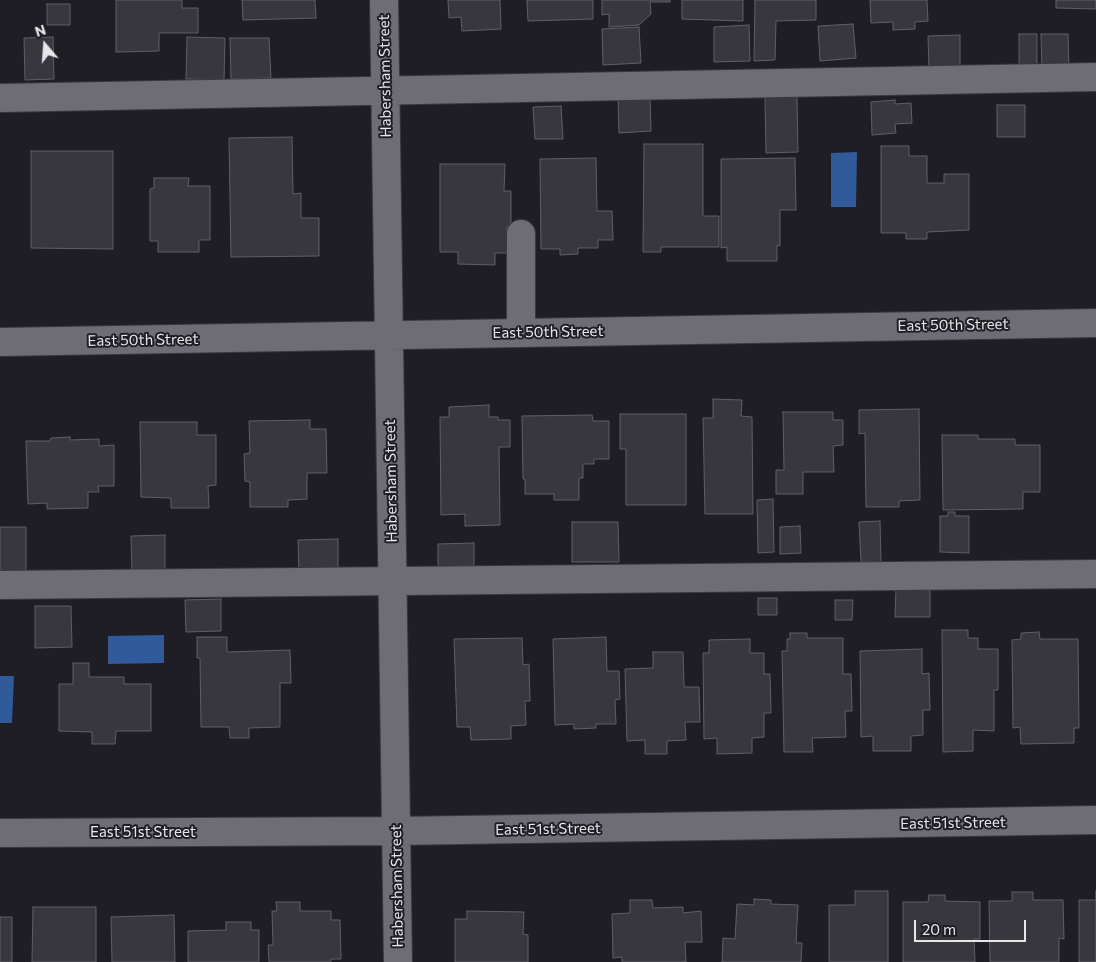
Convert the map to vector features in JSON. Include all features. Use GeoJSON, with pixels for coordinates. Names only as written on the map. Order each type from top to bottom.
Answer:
{"type":"FeatureCollection","features":[{"type":"Feature","properties":{"kind":"street","name":"Habersham Street"},"geometry":{"type":"LineString","coordinates":[[384,0],[398,962]]}},
{"type":"Feature","properties":{"kind":"street"},"geometry":{"type":"LineString","coordinates":[[0,98],[1096,77]]}},
{"type":"Feature","properties":{"kind":"street"},"geometry":{"type":"LineString","coordinates":[[521,234],[521,333]]}},
{"type":"Feature","properties":{"kind":"street","name":"East 50th Street"},"geometry":{"type":"LineString","coordinates":[[0,342],[1096,322]]}},
{"type":"Feature","properties":{"kind":"street"},"geometry":{"type":"LineString","coordinates":[[0,586],[1096,574]]}},
{"type":"Feature","properties":{"kind":"street","name":"East 51st Street"},"geometry":{"type":"LineString","coordinates":[[0,833],[396,831],[1096,820]]}},
{"type":"Feature","properties":{"kind":"water"},"geometry":{"type":"Polygon","coordinates":[[[857,152],[856,207],[831,207],[831,153],[857,152]]]}},
{"type":"Feature","properties":{"kind":"water"},"geometry":{"type":"Polygon","coordinates":[[[164,635],[164,663],[108,664],[108,636],[164,635]]]}},
{"type":"Feature","properties":{"kind":"water"},"geometry":{"type":"Polygon","coordinates":[[[0,676],[14,676],[12,723],[0,723],[0,676]]]}},
{"type":"Feature","properties":{"kind":"building"},"geometry":{"type":"Polygon","coordinates":[[[116,0],[182,0],[182,8],[198,8],[198,33],[159,33],[159,51],[116,52],[116,0]]]}},
{"type":"Feature","properties":{"kind":"building"},"geometry":{"type":"Polygon","coordinates":[[[242,0],[315,0],[316,18],[243,20],[242,0]]]}},
{"type":"Feature","properties":{"kind":"building"},"geometry":{"type":"Polygon","coordinates":[[[448,0],[500,0],[501,29],[462,31],[461,17],[449,18],[448,0]]]}},
{"type":"Feature","properties":{"kind":"building"},"geometry":{"type":"Polygon","coordinates":[[[527,0],[593,0],[593,19],[528,21],[527,0]]]}},
{"type":"Feature","properties":{"kind":"building"},"geometry":{"type":"Polygon","coordinates":[[[602,0],[670,0],[670,2],[650,2],[651,14],[639,25],[609,27],[609,14],[602,15],[602,0]]]}},
{"type":"Feature","properties":{"kind":"building"},"geometry":{"type":"Polygon","coordinates":[[[682,0],[743,0],[743,21],[682,19],[682,0]]]}},
{"type":"Feature","properties":{"kind":"building"},"geometry":{"type":"Polygon","coordinates":[[[755,0],[816,0],[816,20],[776,21],[775,60],[754,61],[755,0]]]}},
{"type":"Feature","properties":{"kind":"building"},"geometry":{"type":"Polygon","coordinates":[[[870,0],[927,0],[928,21],[915,22],[915,29],[893,30],[893,22],[871,23],[870,0]]]}},
{"type":"Feature","properties":{"kind":"building"},"geometry":{"type":"Polygon","coordinates":[[[1056,0],[1096,0],[1096,9],[1056,8],[1056,0]]]}},
{"type":"Feature","properties":{"kind":"building"},"geometry":{"type":"Polygon","coordinates":[[[47,4],[70,4],[70,25],[47,25],[47,4]]]}},
{"type":"Feature","properties":{"kind":"building"},"geometry":{"type":"Polygon","coordinates":[[[853,24],[856,58],[820,61],[818,26],[853,24]]]}},
{"type":"Feature","properties":{"kind":"building"},"geometry":{"type":"Polygon","coordinates":[[[749,25],[750,61],[714,62],[714,27],[749,25]]]}},
{"type":"Feature","properties":{"kind":"building"},"geometry":{"type":"Polygon","coordinates":[[[639,27],[641,63],[603,65],[602,29],[639,27]]]}},
{"type":"Feature","properties":{"kind":"building"},"geometry":{"type":"Polygon","coordinates":[[[1019,34],[1037,34],[1037,70],[1019,71],[1019,34]]]}},
{"type":"Feature","properties":{"kind":"building"},"geometry":{"type":"Polygon","coordinates":[[[1041,34],[1068,34],[1069,71],[1042,71],[1041,34]]]}},
{"type":"Feature","properties":{"kind":"building"},"geometry":{"type":"Polygon","coordinates":[[[960,35],[960,70],[929,71],[928,36],[960,35]]]}},
{"type":"Feature","properties":{"kind":"building"},"geometry":{"type":"Polygon","coordinates":[[[53,37],[54,79],[25,80],[24,38],[53,37]]]}},
{"type":"Feature","properties":{"kind":"building"},"geometry":{"type":"Polygon","coordinates":[[[187,37],[225,38],[224,80],[186,79],[187,37]]]}},
{"type":"Feature","properties":{"kind":"building"},"geometry":{"type":"Polygon","coordinates":[[[230,38],[269,38],[271,78],[231,79],[230,38]]]}},
{"type":"Feature","properties":{"kind":"building"},"geometry":{"type":"Polygon","coordinates":[[[765,97],[797,97],[798,152],[766,153],[765,97]]]}},
{"type":"Feature","properties":{"kind":"building"},"geometry":{"type":"Polygon","coordinates":[[[650,98],[651,131],[619,133],[618,99],[650,98]]]}},
{"type":"Feature","properties":{"kind":"building"},"geometry":{"type":"Polygon","coordinates":[[[895,100],[895,104],[911,103],[912,123],[895,124],[896,133],[872,135],[871,102],[895,100]]]}},
{"type":"Feature","properties":{"kind":"building"},"geometry":{"type":"Polygon","coordinates":[[[997,105],[1025,105],[1025,137],[997,137],[997,105]]]}},
{"type":"Feature","properties":{"kind":"building"},"geometry":{"type":"Polygon","coordinates":[[[561,106],[563,139],[535,139],[533,107],[561,106]]]}},
{"type":"Feature","properties":{"kind":"building"},"geometry":{"type":"Polygon","coordinates":[[[292,137],[293,194],[301,193],[301,218],[319,218],[319,256],[231,257],[229,138],[292,137]]]}},
{"type":"Feature","properties":{"kind":"building"},"geometry":{"type":"Polygon","coordinates":[[[644,144],[703,144],[703,216],[719,216],[719,247],[661,247],[661,252],[643,252],[644,144]]]}},
{"type":"Feature","properties":{"kind":"building"},"geometry":{"type":"Polygon","coordinates":[[[881,146],[909,146],[909,156],[927,156],[927,183],[944,183],[944,174],[969,174],[969,230],[927,232],[927,239],[906,239],[906,233],[881,233],[881,146]]]}},
{"type":"Feature","properties":{"kind":"building"},"geometry":{"type":"Polygon","coordinates":[[[31,151],[113,151],[113,249],[31,248],[31,151]]]}},
{"type":"Feature","properties":{"kind":"building"},"geometry":{"type":"Polygon","coordinates":[[[596,158],[597,211],[612,211],[613,240],[598,240],[598,248],[578,248],[578,254],[560,255],[560,249],[541,249],[540,159],[596,158]]]}},
{"type":"Feature","properties":{"kind":"building"},"geometry":{"type":"Polygon","coordinates":[[[795,158],[796,210],[780,210],[780,246],[777,245],[777,261],[727,261],[727,247],[721,248],[721,159],[795,158]]]}},
{"type":"Feature","properties":{"kind":"building"},"geometry":{"type":"Polygon","coordinates":[[[440,164],[505,164],[504,191],[511,191],[511,227],[507,227],[507,253],[495,253],[495,265],[458,264],[458,252],[440,252],[440,164]]]}},
{"type":"Feature","properties":{"kind":"building"},"geometry":{"type":"Polygon","coordinates":[[[154,178],[189,178],[188,186],[210,186],[210,240],[199,240],[199,252],[158,252],[158,241],[150,241],[150,189],[154,188],[154,178]]]}},
{"type":"Feature","properties":{"kind":"building"},"geometry":{"type":"Polygon","coordinates":[[[713,399],[742,400],[741,416],[752,417],[753,514],[705,514],[703,418],[713,418],[713,399]]]}},
{"type":"Feature","properties":{"kind":"building"},"geometry":{"type":"Polygon","coordinates":[[[489,405],[489,417],[498,417],[498,420],[510,420],[510,447],[499,447],[500,525],[465,526],[465,514],[441,515],[440,417],[449,417],[449,407],[489,405]]]}},
{"type":"Feature","properties":{"kind":"building"},"geometry":{"type":"Polygon","coordinates":[[[919,409],[920,500],[899,501],[899,507],[866,507],[865,433],[859,434],[859,410],[919,409]]]}},
{"type":"Feature","properties":{"kind":"building"},"geometry":{"type":"Polygon","coordinates":[[[783,412],[833,412],[833,420],[843,420],[843,445],[833,446],[834,472],[803,472],[803,494],[776,494],[776,470],[784,470],[783,412]]]}},
{"type":"Feature","properties":{"kind":"building"},"geometry":{"type":"Polygon","coordinates":[[[620,414],[686,414],[686,505],[626,505],[626,449],[620,449],[620,414]]]}},
{"type":"Feature","properties":{"kind":"building"},"geometry":{"type":"Polygon","coordinates":[[[592,415],[593,421],[609,421],[609,459],[594,459],[594,464],[583,464],[583,478],[579,478],[579,500],[554,500],[554,494],[525,494],[522,416],[592,415]]]}},
{"type":"Feature","properties":{"kind":"building"},"geometry":{"type":"Polygon","coordinates":[[[310,420],[310,429],[326,429],[327,473],[307,473],[307,499],[288,500],[288,507],[250,507],[250,482],[245,481],[244,454],[250,453],[249,421],[310,420]]]}},
{"type":"Feature","properties":{"kind":"building"},"geometry":{"type":"Polygon","coordinates":[[[140,422],[197,422],[197,435],[216,435],[216,485],[208,486],[209,508],[171,508],[171,498],[141,497],[140,422]]]}},
{"type":"Feature","properties":{"kind":"building"},"geometry":{"type":"Polygon","coordinates":[[[942,435],[978,435],[978,439],[1015,439],[1015,445],[1040,445],[1040,492],[1023,492],[1023,509],[943,510],[942,435]]]}},
{"type":"Feature","properties":{"kind":"building"},"geometry":{"type":"Polygon","coordinates":[[[70,437],[70,440],[99,439],[99,446],[114,445],[114,486],[98,486],[99,492],[88,492],[88,508],[47,509],[47,503],[28,504],[26,441],[50,441],[51,438],[70,437]]]}},
{"type":"Feature","properties":{"kind":"building"},"geometry":{"type":"Polygon","coordinates":[[[773,499],[774,552],[758,553],[757,500],[773,499]]]}},
{"type":"Feature","properties":{"kind":"building"},"geometry":{"type":"Polygon","coordinates":[[[948,512],[955,512],[955,516],[969,516],[969,553],[940,552],[940,516],[948,516],[948,512]]]}},
{"type":"Feature","properties":{"kind":"building"},"geometry":{"type":"Polygon","coordinates":[[[880,521],[881,562],[861,562],[859,522],[880,521]]]}},
{"type":"Feature","properties":{"kind":"building"},"geometry":{"type":"Polygon","coordinates":[[[572,522],[618,522],[619,562],[572,562],[572,522]]]}},
{"type":"Feature","properties":{"kind":"building"},"geometry":{"type":"Polygon","coordinates":[[[800,526],[801,553],[780,554],[780,527],[800,526]]]}},
{"type":"Feature","properties":{"kind":"building"},"geometry":{"type":"Polygon","coordinates":[[[0,527],[26,527],[26,575],[0,575],[0,527]]]}},
{"type":"Feature","properties":{"kind":"building"},"geometry":{"type":"Polygon","coordinates":[[[165,535],[165,570],[132,570],[131,536],[165,535]]]}},
{"type":"Feature","properties":{"kind":"building"},"geometry":{"type":"Polygon","coordinates":[[[338,539],[338,571],[299,572],[298,540],[338,539]]]}},
{"type":"Feature","properties":{"kind":"building"},"geometry":{"type":"Polygon","coordinates":[[[474,543],[474,566],[438,567],[438,544],[474,543]]]}},
{"type":"Feature","properties":{"kind":"building"},"geometry":{"type":"Polygon","coordinates":[[[896,589],[930,590],[930,617],[895,617],[896,589]]]}},
{"type":"Feature","properties":{"kind":"building"},"geometry":{"type":"Polygon","coordinates":[[[758,598],[777,598],[777,615],[758,615],[758,598]]]}},
{"type":"Feature","properties":{"kind":"building"},"geometry":{"type":"Polygon","coordinates":[[[221,599],[221,631],[186,632],[185,600],[221,599]]]}},
{"type":"Feature","properties":{"kind":"building"},"geometry":{"type":"Polygon","coordinates":[[[835,600],[853,600],[852,620],[835,620],[835,600]]]}},
{"type":"Feature","properties":{"kind":"building"},"geometry":{"type":"Polygon","coordinates":[[[35,606],[71,606],[72,647],[35,648],[35,606]]]}},
{"type":"Feature","properties":{"kind":"building"},"geometry":{"type":"Polygon","coordinates":[[[942,630],[968,630],[968,638],[978,638],[978,649],[998,649],[998,690],[994,690],[994,731],[973,730],[973,751],[943,752],[942,630]]]}},
{"type":"Feature","properties":{"kind":"building"},"geometry":{"type":"Polygon","coordinates":[[[1039,632],[1040,639],[1078,639],[1079,728],[1074,728],[1074,743],[1021,744],[1020,727],[1013,728],[1012,640],[1021,639],[1021,633],[1039,632]]]}},
{"type":"Feature","properties":{"kind":"building"},"geometry":{"type":"Polygon","coordinates":[[[790,633],[807,633],[807,638],[843,638],[843,674],[851,674],[852,711],[845,711],[846,737],[812,738],[813,752],[784,752],[782,651],[787,651],[787,639],[790,639],[790,633]]]}},
{"type":"Feature","properties":{"kind":"building"},"geometry":{"type":"Polygon","coordinates":[[[197,637],[227,637],[227,652],[290,650],[291,683],[280,683],[280,727],[249,728],[249,738],[230,738],[229,727],[201,727],[200,658],[197,658],[197,637]]]}},
{"type":"Feature","properties":{"kind":"building"},"geometry":{"type":"Polygon","coordinates":[[[606,637],[607,671],[619,671],[620,699],[615,700],[616,724],[596,724],[596,728],[574,729],[574,724],[555,725],[553,639],[606,637]]]}},
{"type":"Feature","properties":{"kind":"building"},"geometry":{"type":"Polygon","coordinates":[[[522,638],[523,665],[529,664],[530,701],[525,701],[526,725],[511,726],[511,739],[471,740],[470,727],[457,727],[454,639],[522,638]]]}},
{"type":"Feature","properties":{"kind":"building"},"geometry":{"type":"Polygon","coordinates":[[[750,639],[750,653],[764,653],[764,674],[770,674],[771,713],[764,713],[764,737],[752,738],[752,753],[717,754],[717,738],[704,739],[703,653],[709,653],[709,640],[750,639]]]}},
{"type":"Feature","properties":{"kind":"building"},"geometry":{"type":"Polygon","coordinates":[[[922,649],[922,674],[929,673],[930,710],[923,710],[923,735],[911,736],[911,751],[873,751],[873,736],[861,737],[860,651],[922,649]]]}},
{"type":"Feature","properties":{"kind":"building"},"geometry":{"type":"Polygon","coordinates":[[[653,652],[683,652],[684,687],[699,687],[700,722],[685,722],[686,740],[667,741],[667,754],[645,754],[645,740],[627,741],[625,669],[653,668],[653,652]]]}},
{"type":"Feature","properties":{"kind":"building"},"geometry":{"type":"Polygon","coordinates":[[[73,663],[89,663],[89,677],[124,677],[124,684],[151,684],[151,731],[116,731],[115,744],[92,744],[92,732],[59,731],[59,684],[73,684],[73,663]]]}},
{"type":"Feature","properties":{"kind":"building"},"geometry":{"type":"Polygon","coordinates":[[[855,891],[888,891],[888,962],[829,962],[829,905],[855,905],[855,891]]]}},
{"type":"Feature","properties":{"kind":"building"},"geometry":{"type":"Polygon","coordinates":[[[1012,892],[1033,892],[1033,900],[1063,900],[1064,939],[1059,938],[1059,962],[990,962],[989,901],[1012,901],[1012,892]]]}},
{"type":"Feature","properties":{"kind":"building"},"geometry":{"type":"Polygon","coordinates":[[[929,895],[945,895],[945,901],[980,902],[980,939],[974,939],[975,962],[903,962],[903,902],[928,902],[929,895]]]}},
{"type":"Feature","properties":{"kind":"building"},"geometry":{"type":"Polygon","coordinates":[[[754,899],[771,900],[771,904],[798,905],[796,943],[802,943],[801,962],[722,962],[723,938],[735,939],[737,904],[754,905],[754,899]]]}},
{"type":"Feature","properties":{"kind":"building"},"geometry":{"type":"Polygon","coordinates":[[[630,900],[652,900],[653,908],[683,907],[683,913],[701,911],[702,942],[685,942],[686,962],[622,962],[622,957],[613,958],[612,914],[630,913],[630,900]]]}},
{"type":"Feature","properties":{"kind":"building"},"geometry":{"type":"Polygon","coordinates":[[[1079,900],[1096,900],[1096,962],[1079,962],[1079,900]]]}},
{"type":"Feature","properties":{"kind":"building"},"geometry":{"type":"Polygon","coordinates":[[[276,902],[300,902],[300,911],[331,911],[331,920],[340,920],[341,959],[331,959],[331,962],[269,962],[268,945],[273,945],[272,911],[277,911],[276,902]]]}},
{"type":"Feature","properties":{"kind":"building"},"geometry":{"type":"Polygon","coordinates":[[[33,907],[96,907],[96,962],[32,962],[33,907]]]}},
{"type":"Feature","properties":{"kind":"building"},"geometry":{"type":"Polygon","coordinates":[[[467,911],[524,912],[523,934],[528,935],[528,962],[455,962],[455,919],[467,919],[467,911]]]}},
{"type":"Feature","properties":{"kind":"building"},"geometry":{"type":"Polygon","coordinates":[[[174,915],[175,962],[112,962],[111,917],[174,915]]]}},
{"type":"Feature","properties":{"kind":"building"},"geometry":{"type":"Polygon","coordinates":[[[0,917],[12,917],[12,962],[0,962],[0,917]]]}},
{"type":"Feature","properties":{"kind":"building"},"geometry":{"type":"Polygon","coordinates":[[[226,922],[251,922],[251,930],[259,930],[259,962],[188,962],[188,931],[226,930],[226,922]]]}}]}
